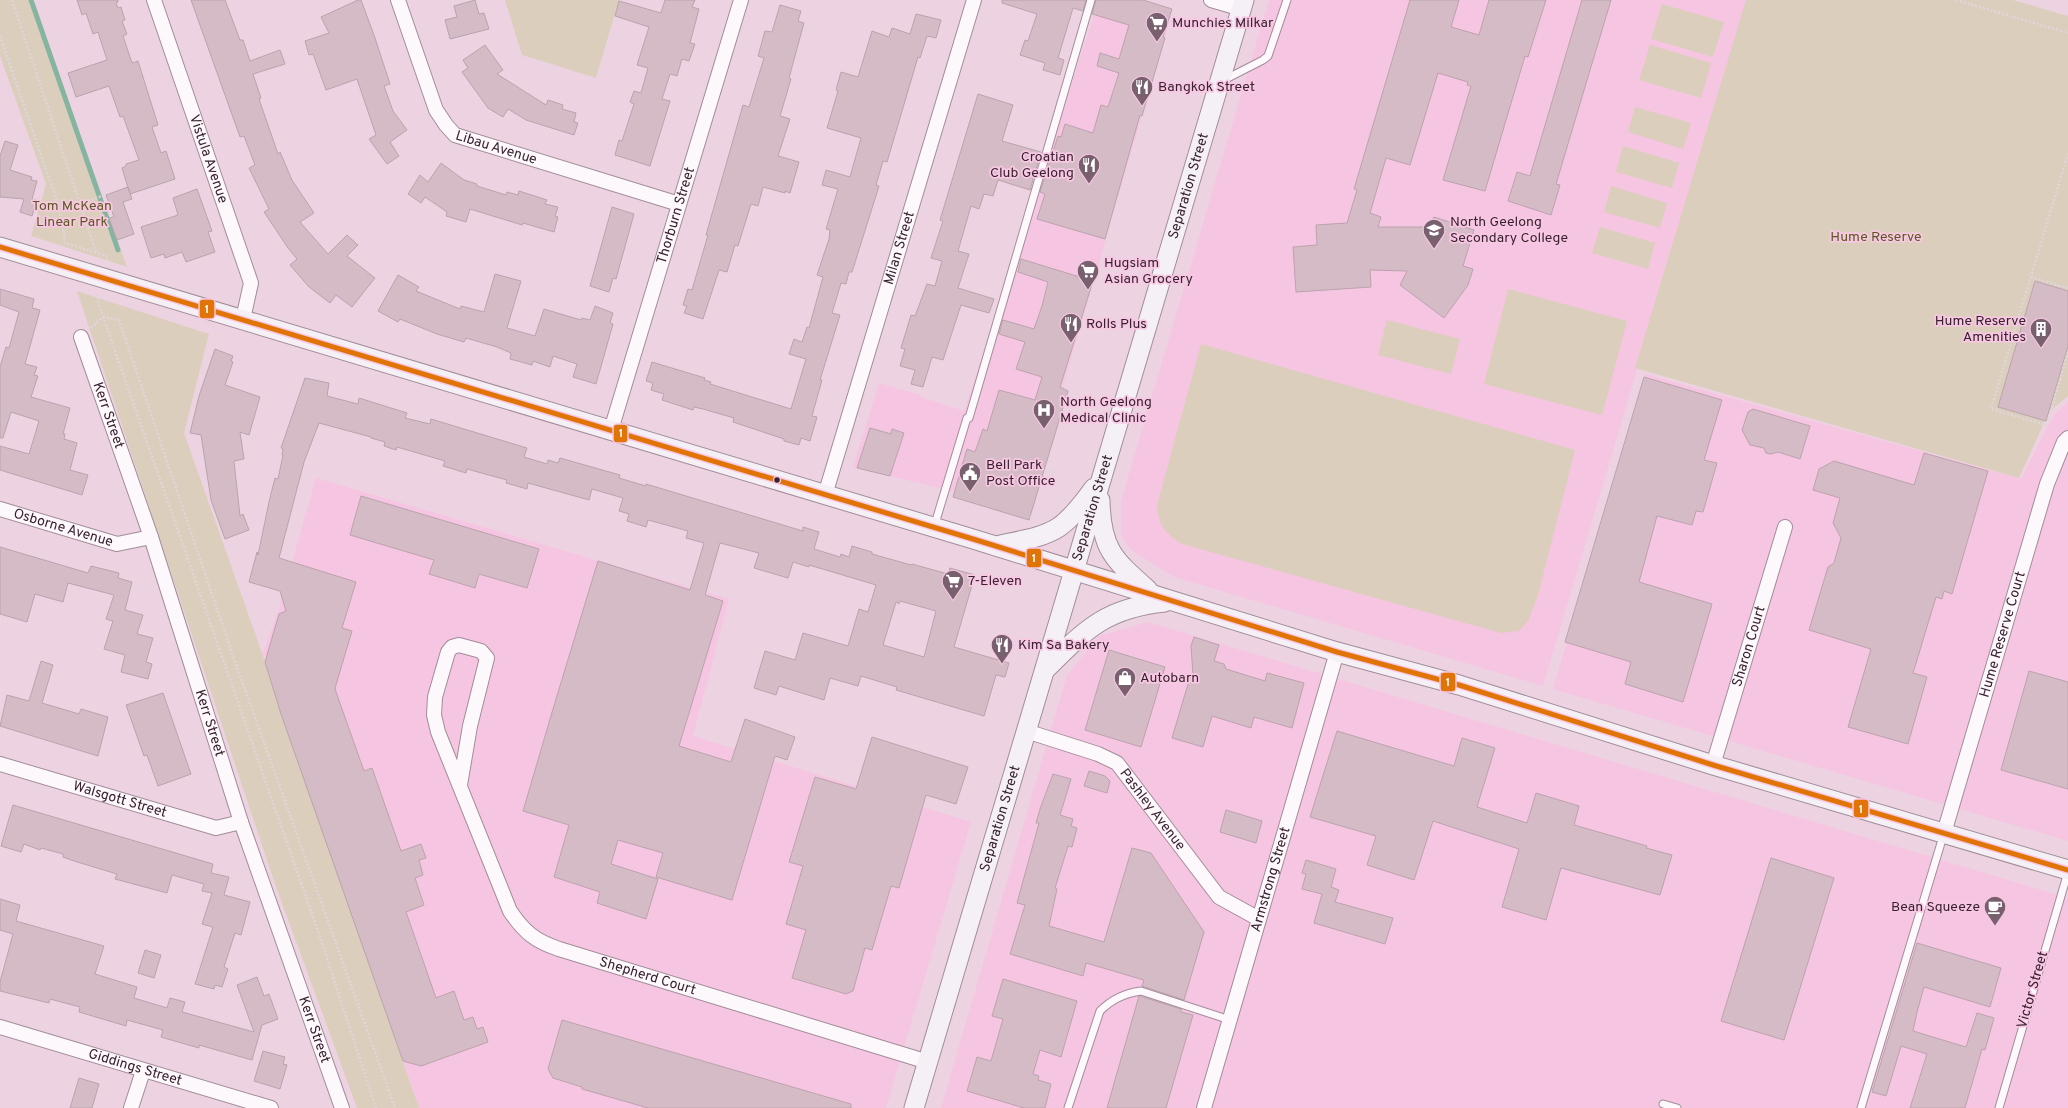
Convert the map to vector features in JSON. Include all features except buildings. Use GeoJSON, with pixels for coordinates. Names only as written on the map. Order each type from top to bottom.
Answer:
{"type":"FeatureCollection","features":[{"type":"Feature","properties":{"kind":"main road","name":"Separation Street"},"geometry":{"type":"LineString","coordinates":[[914,1108],[1243,5]]}},
{"type":"Feature","properties":{"kind":"main road"},"geometry":{"type":"LineString","coordinates":[[0,247],[934,527],[1337,652],[1459,685],[1713,765],[2068,871]]}},
{"type":"Feature","properties":{"kind":"main road"},"geometry":{"type":"LineString","coordinates":[[996,546],[1043,534],[1058,528],[1081,506],[1101,480]]}},
{"type":"Feature","properties":{"kind":"main road"},"geometry":{"type":"LineString","coordinates":[[1101,480],[1101,525],[1107,546],[1124,568],[1155,596]]}},
{"type":"Feature","properties":{"kind":"main road"},"geometry":{"type":"LineString","coordinates":[[1044,671],[1079,636],[1104,618],[1139,605],[1173,601]]}},
{"type":"Feature","properties":{"kind":"street","name":"Vistula Avenue"},"geometry":{"type":"LineString","coordinates":[[154,0],[250,283],[243,319]]}},
{"type":"Feature","properties":{"kind":"street","name":"Libau Avenue"},"geometry":{"type":"LineString","coordinates":[[398,0],[436,110],[446,126],[455,135],[679,204]]}},
{"type":"Feature","properties":{"kind":"street","name":"Thorburn Street"},"geometry":{"type":"LineString","coordinates":[[611,430],[741,0]]}},
{"type":"Feature","properties":{"kind":"street","name":"Milan Street"},"geometry":{"type":"LineString","coordinates":[[825,495],[974,0]]}},
{"type":"Feature","properties":{"kind":"street"},"geometry":{"type":"LineString","coordinates":[[1211,0],[1243,5]]}},
{"type":"Feature","properties":{"kind":"street","name":"Kerr Street"},"geometry":{"type":"LineString","coordinates":[[81,337],[151,537],[241,822],[342,1108]]}},
{"type":"Feature","properties":{"kind":"street","name":"Hume Reserve Court"},"geometry":{"type":"LineString","coordinates":[[1944,833],[2047,484],[2064,442],[2068,438]]}},
{"type":"Feature","properties":{"kind":"street","name":"Osborne Avenue"},"geometry":{"type":"LineString","coordinates":[[0,509],[117,544],[151,537]]}},
{"type":"Feature","properties":{"kind":"street","name":"Sharon Court"},"geometry":{"type":"LineString","coordinates":[[1713,765],[1785,527]]}},
{"type":"Feature","properties":{"kind":"street","name":"Shepherd Court"},"geometry":{"type":"LineString","coordinates":[[460,785],[470,726],[487,658],[481,651],[458,645],[452,647],[448,652],[437,688],[434,707],[438,732],[510,911],[519,924],[540,942],[928,1062]]}},
{"type":"Feature","properties":{"kind":"street","name":"Armstrong Street"},"geometry":{"type":"LineString","coordinates":[[1204,1108],[1337,652]]}},
{"type":"Feature","properties":{"kind":"street","name":"Pashley Avenue"},"geometry":{"type":"LineString","coordinates":[[1026,731],[1098,754],[1118,763],[1219,898],[1259,919]]}},
{"type":"Feature","properties":{"kind":"street","name":"Walsgott Street"},"geometry":{"type":"LineString","coordinates":[[0,764],[216,828],[241,822]]}},
{"type":"Feature","properties":{"kind":"street","name":"Giddings Street"},"geometry":{"type":"LineString","coordinates":[[0,1027],[143,1071],[271,1108]]}},
{"type":"Feature","properties":{"kind":"street"},"geometry":{"type":"LineString","coordinates":[[131,1108],[143,1071]]}},
{"type":"Feature","properties":{"kind":"lane"},"geometry":{"type":"LineString","coordinates":[[934,527],[967,418],[969,418],[1091,0]]}},
{"type":"Feature","properties":{"kind":"lane"},"geometry":{"type":"LineString","coordinates":[[1220,82],[1267,58],[1273,48],[1287,0]]}},
{"type":"Feature","properties":{"kind":"lane"},"geometry":{"type":"LineString","coordinates":[[1861,1108],[1944,833]]}},
{"type":"Feature","properties":{"kind":"lane","name":"Victor Street"},"geometry":{"type":"LineString","coordinates":[[1999,1108],[2068,871]]}},
{"type":"Feature","properties":{"kind":"lane"},"geometry":{"type":"LineString","coordinates":[[1068,1108],[1100,1011],[1112,1001],[1129,992],[1141,991],[1230,1020]]}},
{"type":"Feature","properties":{"kind":"lane"},"geometry":{"type":"LineString","coordinates":[[1663,1104],[1677,1108]]}},
{"type":"Feature","properties":{"kind":"path"},"geometry":{"type":"LineString","coordinates":[[12,0],[96,252]]}},
{"type":"Feature","properties":{"kind":"path"},"geometry":{"type":"LineString","coordinates":[[1956,0],[2068,33]]}},
{"type":"Feature","properties":{"kind":"path"},"geometry":{"type":"LineString","coordinates":[[0,36],[56,198],[63,226],[65,243],[108,256],[97,294],[98,302],[320,937],[376,1108]]}},
{"type":"Feature","properties":{"kind":"path"},"geometry":{"type":"LineString","coordinates":[[2068,153],[1991,409],[2047,425],[2068,352]]}},
{"type":"Feature","properties":{"kind":"path"},"geometry":{"type":"LineString","coordinates":[[80,204],[102,196]]}},
{"type":"Feature","properties":{"kind":"path"},"geometry":{"type":"LineString","coordinates":[[2031,277],[2068,288]]}},
{"type":"Feature","properties":{"kind":"path"},"geometry":{"type":"LineString","coordinates":[[103,317],[119,320],[233,656],[395,1108]]}},
{"type":"Feature","properties":{"kind":"path"},"geometry":{"type":"LineString","coordinates":[[1045,469],[1057,473]]}},
{"type":"Feature","properties":{"kind":"shaded area"},"geometry":{"type":"Polygon","coordinates":[[[1099,0],[1142,0],[1173,9],[1052,424],[960,493],[853,467],[879,383],[921,395],[921,397],[964,411],[1099,0]]]}},
{"type":"Feature","properties":{"kind":"shaded area","name":"North Geelong Secondary College"},"geometry":{"type":"Polygon","coordinates":[[[1269,0],[1747,0],[1543,686],[1174,577],[1131,550],[1121,535],[1121,501],[1269,0]]]}},
{"type":"Feature","properties":{"kind":"shaded area"},"geometry":{"type":"Polygon","coordinates":[[[1645,374],[2021,479],[2053,416],[2068,402],[2068,841],[1553,689],[1645,374]]]}},
{"type":"Feature","properties":{"kind":"shaded area"},"geometry":{"type":"Polygon","coordinates":[[[316,478],[729,599],[693,736],[971,822],[886,1108],[419,1108],[268,658],[262,655],[277,615],[316,478]]]}},
{"type":"Feature","properties":{"kind":"shaded area"},"geometry":{"type":"Polygon","coordinates":[[[1148,622],[2068,898],[2068,1108],[941,1108],[1067,675],[1099,636],[1148,622]]]}},
{"type":"Feature","properties":{"kind":"green space","name":"Tom McKean Linear Park"},"geometry":{"type":"Polygon","coordinates":[[[0,0],[33,0],[127,267],[31,236],[46,184],[0,56],[0,0]]]}},
{"type":"Feature","properties":{"kind":"green space"},"geometry":{"type":"Polygon","coordinates":[[[505,0],[619,0],[596,78],[522,55],[505,0]]]}},
{"type":"Feature","properties":{"kind":"green space","name":"Hume Reserve"},"geometry":{"type":"Polygon","coordinates":[[[1746,0],[2013,0],[2068,16],[2068,396],[2049,412],[2019,478],[1635,368],[1746,0]]]}},
{"type":"Feature","properties":{"kind":"green space"},"geometry":{"type":"Polygon","coordinates":[[[1662,4],[1724,22],[1713,57],[1651,39],[1662,4]]]}},
{"type":"Feature","properties":{"kind":"green space"},"geometry":{"type":"Polygon","coordinates":[[[1650,45],[1711,63],[1701,98],[1639,80],[1650,45]]]}},
{"type":"Feature","properties":{"kind":"green space"},"geometry":{"type":"Polygon","coordinates":[[[1635,107],[1691,123],[1683,149],[1628,132],[1635,107]]]}},
{"type":"Feature","properties":{"kind":"green space"},"geometry":{"type":"Polygon","coordinates":[[[1623,146],[1679,163],[1672,188],[1616,172],[1623,146]]]}},
{"type":"Feature","properties":{"kind":"green space"},"geometry":{"type":"Polygon","coordinates":[[[1611,186],[1667,203],[1660,228],[1604,212],[1611,186]]]}},
{"type":"Feature","properties":{"kind":"green space"},"geometry":{"type":"Polygon","coordinates":[[[1600,227],[1655,243],[1648,269],[1592,253],[1600,227]]]}},
{"type":"Feature","properties":{"kind":"green space"},"geometry":{"type":"Polygon","coordinates":[[[1508,289],[1627,321],[1602,415],[1484,384],[1508,289]]]}},
{"type":"Feature","properties":{"kind":"green space"},"geometry":{"type":"Polygon","coordinates":[[[77,291],[209,334],[184,433],[255,633],[419,1108],[357,1108],[275,884],[77,291]]]}},
{"type":"Feature","properties":{"kind":"green space"},"geometry":{"type":"Polygon","coordinates":[[[1387,320],[1460,339],[1451,374],[1378,355],[1387,320]]]}},
{"type":"Feature","properties":{"kind":"green space"},"geometry":{"type":"Polygon","coordinates":[[[1201,344],[1575,450],[1538,595],[1528,621],[1519,631],[1501,633],[1182,544],[1171,536],[1161,523],[1157,505],[1201,344]]]}},
{"type":"Feature","properties":{"kind":"waterway"},"geometry":{"type":"LineString","coordinates":[[31,0],[118,250]]}},
{"type":"Feature","properties":{"kind":"transit line","name":"1"},"geometry":{"type":"LineString","coordinates":[[0,247],[973,539],[1337,652],[1459,685],[1713,765],[2068,870]]}},
{"type":"Feature","properties":{"kind":"place","name":"Munchies Milkar"},"geometry":{"type":"Point","coordinates":[1157,42]}},
{"type":"Feature","properties":{"kind":"place","name":"Bangkok Street"},"geometry":{"type":"Point","coordinates":[1142,106]}},
{"type":"Feature","properties":{"kind":"place","name":"Croatian Club Geelong"},"geometry":{"type":"Point","coordinates":[1089,184]}},
{"type":"Feature","properties":{"kind":"place","name":"North Geelong Secondary College"},"geometry":{"type":"Point","coordinates":[1434,250]}},
{"type":"Feature","properties":{"kind":"place","name":"Hugsiam Asian Grocery"},"geometry":{"type":"Point","coordinates":[1088,290]}},
{"type":"Feature","properties":{"kind":"place","name":"Rolls Plus"},"geometry":{"type":"Point","coordinates":[1071,344]}},
{"type":"Feature","properties":{"kind":"place","name":"Hume Reserve Amenities"},"geometry":{"type":"Point","coordinates":[2041,348]}},
{"type":"Feature","properties":{"kind":"place","name":"North Geelong Medical Clinic"},"geometry":{"type":"Point","coordinates":[1044,430]}},
{"type":"Feature","properties":{"kind":"place","name":"Bell Park Post Office"},"geometry":{"type":"Point","coordinates":[970,492]}},
{"type":"Feature","properties":{"kind":"place","name":"7-Eleven"},"geometry":{"type":"Point","coordinates":[953,600]}},
{"type":"Feature","properties":{"kind":"place","name":"Kim Sa Bakery"},"geometry":{"type":"Point","coordinates":[1002,664]}},
{"type":"Feature","properties":{"kind":"place","name":"Autobarn"},"geometry":{"type":"Point","coordinates":[1125,698]}},
{"type":"Feature","properties":{"kind":"place","name":"Bean Squeeze"},"geometry":{"type":"Point","coordinates":[1995,926]}}]}
